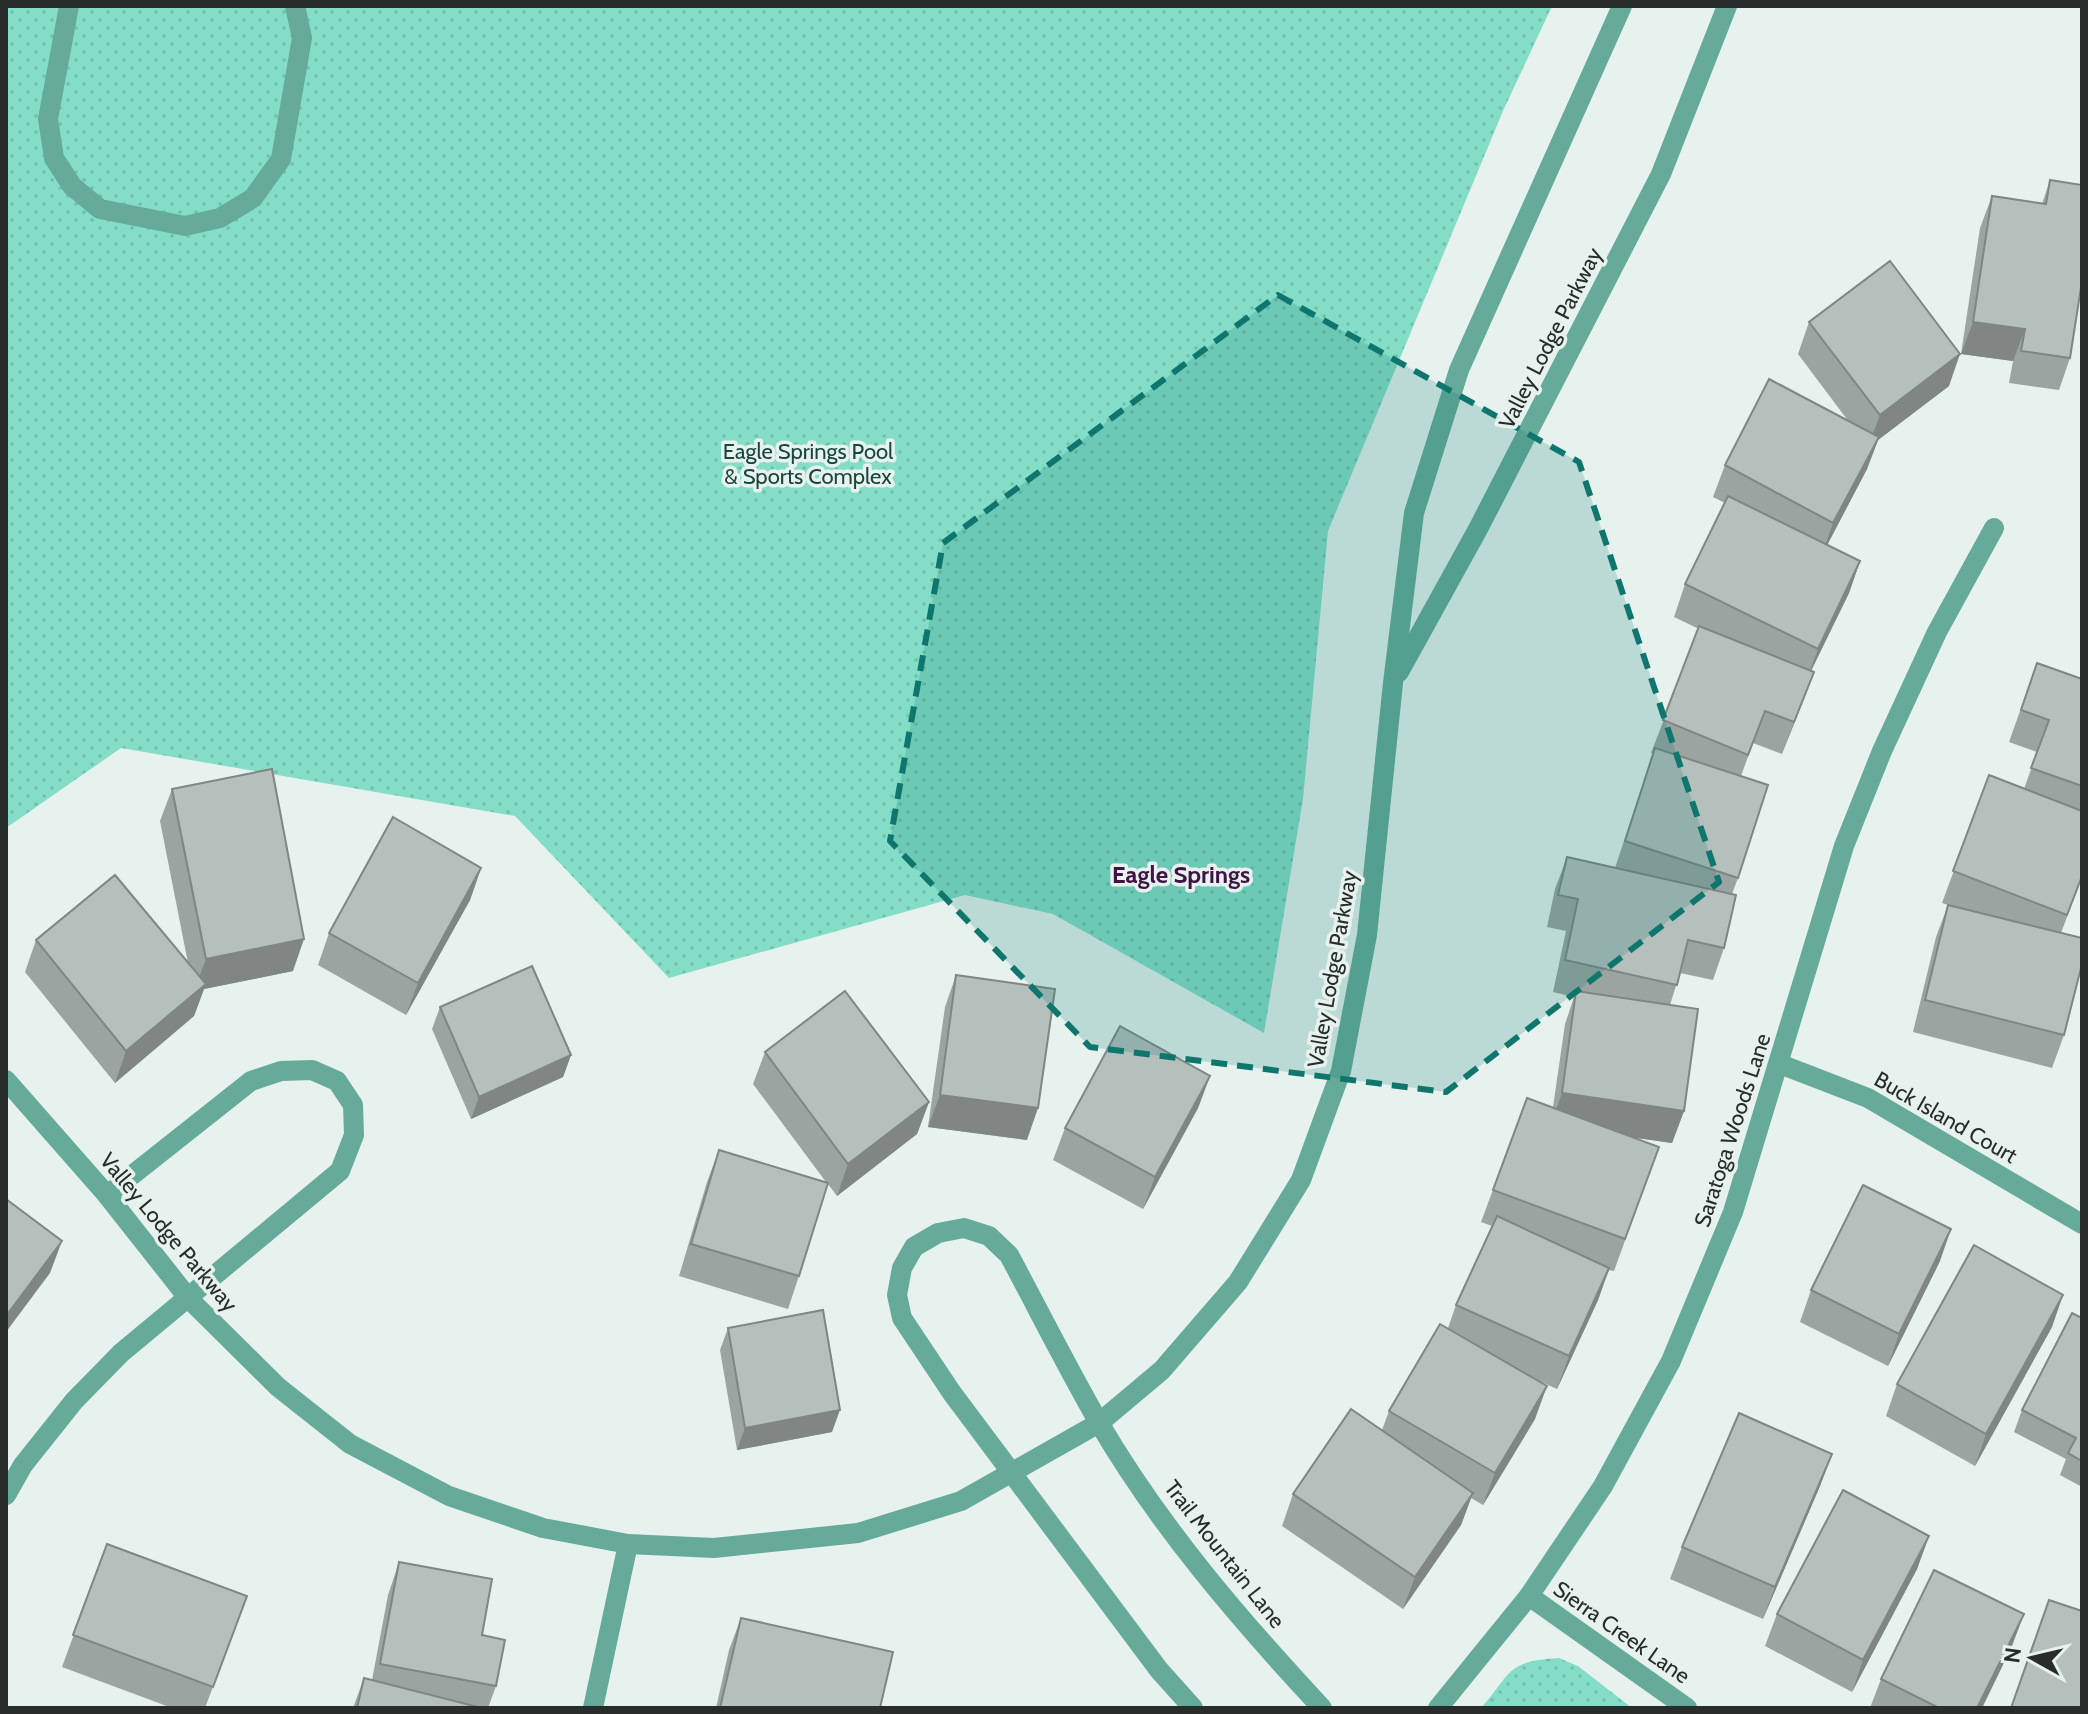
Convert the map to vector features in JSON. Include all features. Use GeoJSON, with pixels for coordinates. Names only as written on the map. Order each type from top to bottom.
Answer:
{"type":"FeatureCollection","features":[{"type":"Feature","properties":{"kind":"street"},"geometry":{"type":"LineString","coordinates":[[69,6],[48,119],[54,158],[72,186],[100,209],[185,226],[220,218],[253,198],[281,159],[302,38],[295,6]]}},
{"type":"Feature","properties":{"kind":"street","name":"Valley Lodge Parkway"},"geometry":{"type":"LineString","coordinates":[[6,1080],[107,1195],[189,1299],[278,1387],[350,1444],[449,1496],[543,1528],[628,1544],[714,1548],[858,1533],[961,1501],[1099,1423],[1162,1370],[1238,1282],[1301,1180],[1341,1071],[1367,935],[1414,513],[1459,370],[1622,6]]}},
{"type":"Feature","properties":{"kind":"street","name":"Valley Lodge Parkway"},"geometry":{"type":"LineString","coordinates":[[1393,683],[1478,529],[1661,174],[1727,6]]}},
{"type":"Feature","properties":{"kind":"street","name":"Saratoga Woods Lane"},"geometry":{"type":"LineString","coordinates":[[1438,1708],[1529,1596],[1603,1486],[1671,1361],[1733,1212],[1849,833],[1882,751],[1937,632],[1994,528]]}},
{"type":"Feature","properties":{"kind":"street","name":"Buck Island Court"},"geometry":{"type":"LineString","coordinates":[[1780,1064],[1868,1098],[2082,1224]]}},
{"type":"Feature","properties":{"kind":"street"},"geometry":{"type":"LineString","coordinates":[[6,1495],[23,1465],[74,1401],[121,1353],[340,1171],[354,1135],[353,1105],[337,1081],[312,1070],[281,1071],[251,1081],[107,1195]]}},
{"type":"Feature","properties":{"kind":"street","name":"Trail Mountain Lane"},"geometry":{"type":"LineString","coordinates":[[1012,1474],[902,1318],[897,1295],[902,1268],[914,1247],[938,1233],[964,1228],[989,1236],[1009,1255],[1099,1423],[1154,1506],[1233,1609],[1322,1708]]}},
{"type":"Feature","properties":{"kind":"street"},"geometry":{"type":"LineString","coordinates":[[1012,1474],[1159,1670],[1193,1708]]}},
{"type":"Feature","properties":{"kind":"street"},"geometry":{"type":"LineString","coordinates":[[593,1708],[628,1544]]}},
{"type":"Feature","properties":{"kind":"street","name":"Sierra Creek Lane"},"geometry":{"type":"LineString","coordinates":[[1529,1596],[1687,1708]]}},
{"type":"Feature","properties":{"kind":"highlighted area"},"geometry":{"type":"Polygon","coordinates":[[[1278,295],[1579,462],[1719,882],[1446,1092],[1090,1047],[890,841],[943,543],[1278,295]]]}},
{"type":"Feature","properties":{"kind":"green space","name":"Eagle Springs Pool & Sports Complex"},"geometry":{"type":"Polygon","coordinates":[[[6,6],[1552,6],[1503,111],[1328,531],[1303,799],[1264,1033],[1053,914],[965,895],[669,978],[515,816],[121,748],[6,828],[6,6]]]}},
{"type":"Feature","properties":{"kind":"green space"},"geometry":{"type":"Polygon","coordinates":[[[1559,1658],[1578,1666],[1632,1708],[1481,1708],[1511,1671],[1528,1662],[1559,1658]]]}},
{"type":"Feature","properties":{"kind":"building"},"geometry":{"type":"Polygon","coordinates":[[[2050,180],[2082,185],[2082,281],[2070,358],[2021,351],[2025,329],[1973,322],[1992,196],[2046,204],[2050,180]]]}},
{"type":"Feature","properties":{"kind":"building"},"geometry":{"type":"Polygon","coordinates":[[[1890,261],[1960,354],[1880,415],[1809,322],[1890,261]]]}},
{"type":"Feature","properties":{"kind":"building"},"geometry":{"type":"Polygon","coordinates":[[[1769,379],[1879,437],[1833,523],[1725,465],[1769,379]]]}},
{"type":"Feature","properties":{"kind":"building"},"geometry":{"type":"Polygon","coordinates":[[[1728,496],[1860,561],[1818,649],[1685,584],[1728,496]]]}},
{"type":"Feature","properties":{"kind":"building"},"geometry":{"type":"Polygon","coordinates":[[[1699,626],[1814,672],[1794,722],[1765,711],[1748,755],[1663,720],[1699,626]]]}},
{"type":"Feature","properties":{"kind":"building"},"geometry":{"type":"Polygon","coordinates":[[[2037,663],[2082,679],[2082,786],[2031,768],[2049,720],[2021,710],[2037,663]]]}},
{"type":"Feature","properties":{"kind":"building"},"geometry":{"type":"Polygon","coordinates":[[[1655,748],[1768,785],[1738,878],[1625,841],[1655,748]]]}},
{"type":"Feature","properties":{"kind":"building"},"geometry":{"type":"Polygon","coordinates":[[[272,769],[304,939],[206,959],[172,789],[272,769]]]}},
{"type":"Feature","properties":{"kind":"building"},"geometry":{"type":"Polygon","coordinates":[[[1989,775],[2082,811],[2082,876],[2067,915],[1953,871],[1989,775]]]}},
{"type":"Feature","properties":{"kind":"building"},"geometry":{"type":"Polygon","coordinates":[[[393,817],[481,868],[418,983],[329,933],[393,817]]]}},
{"type":"Feature","properties":{"kind":"building"},"geometry":{"type":"Polygon","coordinates":[[[1567,857],[1736,895],[1724,948],[1688,940],[1677,985],[1565,960],[1578,899],[1558,895],[1567,857]]]}},
{"type":"Feature","properties":{"kind":"building"},"geometry":{"type":"Polygon","coordinates":[[[115,875],[206,984],[126,1051],[36,940],[115,875]]]}},
{"type":"Feature","properties":{"kind":"building"},"geometry":{"type":"Polygon","coordinates":[[[1948,905],[2082,938],[2082,964],[2064,1035],[1925,1000],[1948,905]]]}},
{"type":"Feature","properties":{"kind":"building"},"geometry":{"type":"Polygon","coordinates":[[[532,966],[571,1055],[479,1097],[440,1007],[532,966]]]}},
{"type":"Feature","properties":{"kind":"building"},"geometry":{"type":"Polygon","coordinates":[[[956,975],[1055,989],[1038,1108],[940,1095],[956,975]]]}},
{"type":"Feature","properties":{"kind":"building"},"geometry":{"type":"Polygon","coordinates":[[[845,991],[929,1102],[848,1164],[765,1052],[845,991]]]}},
{"type":"Feature","properties":{"kind":"building"},"geometry":{"type":"Polygon","coordinates":[[[1576,991],[1698,1009],[1684,1111],[1562,1093],[1576,991]]]}},
{"type":"Feature","properties":{"kind":"building"},"geometry":{"type":"Polygon","coordinates":[[[1120,1026],[1210,1076],[1155,1177],[1065,1128],[1120,1026]]]}},
{"type":"Feature","properties":{"kind":"building"},"geometry":{"type":"Polygon","coordinates":[[[1527,1098],[1659,1147],[1625,1239],[1493,1190],[1527,1098]]]}},
{"type":"Feature","properties":{"kind":"building"},"geometry":{"type":"Polygon","coordinates":[[[719,1150],[828,1183],[799,1276],[691,1244],[719,1150]]]}},
{"type":"Feature","properties":{"kind":"building"},"geometry":{"type":"Polygon","coordinates":[[[1863,1185],[1951,1229],[1899,1334],[1811,1290],[1863,1185]]]}},
{"type":"Feature","properties":{"kind":"building"},"geometry":{"type":"Polygon","coordinates":[[[6,1199],[62,1241],[6,1316],[6,1199]]]}},
{"type":"Feature","properties":{"kind":"building"},"geometry":{"type":"Polygon","coordinates":[[[1497,1216],[1609,1268],[1569,1356],[1456,1305],[1497,1216]]]}},
{"type":"Feature","properties":{"kind":"building"},"geometry":{"type":"Polygon","coordinates":[[[1974,1245],[2063,1295],[1986,1434],[1897,1384],[1974,1245]]]}},
{"type":"Feature","properties":{"kind":"building"},"geometry":{"type":"Polygon","coordinates":[[[823,1310],[840,1410],[745,1428],[728,1328],[823,1310]]]}},
{"type":"Feature","properties":{"kind":"building"},"geometry":{"type":"Polygon","coordinates":[[[2072,1313],[2082,1318],[2082,1461],[2068,1453],[2076,1438],[2022,1410],[2072,1313]]]}},
{"type":"Feature","properties":{"kind":"building"},"geometry":{"type":"Polygon","coordinates":[[[1440,1324],[1547,1386],[1495,1473],[1389,1411],[1440,1324]]]}},
{"type":"Feature","properties":{"kind":"building"},"geometry":{"type":"Polygon","coordinates":[[[1351,1409],[1473,1493],[1415,1577],[1293,1494],[1351,1409]]]}},
{"type":"Feature","properties":{"kind":"building"},"geometry":{"type":"Polygon","coordinates":[[[1739,1413],[1832,1454],[1775,1587],[1682,1547],[1739,1413]]]}},
{"type":"Feature","properties":{"kind":"building"},"geometry":{"type":"Polygon","coordinates":[[[1843,1490],[1929,1536],[1863,1660],[1777,1614],[1843,1490]]]}},
{"type":"Feature","properties":{"kind":"building"},"geometry":{"type":"Polygon","coordinates":[[[107,1544],[247,1596],[213,1687],[73,1635],[107,1544]]]}},
{"type":"Feature","properties":{"kind":"building"},"geometry":{"type":"Polygon","coordinates":[[[399,1562],[492,1579],[482,1635],[505,1640],[496,1686],[380,1664],[399,1562]]]}},
{"type":"Feature","properties":{"kind":"building"},"geometry":{"type":"Polygon","coordinates":[[[1934,1570],[2024,1614],[1977,1708],[1939,1708],[1881,1679],[1934,1570]]]}},
{"type":"Feature","properties":{"kind":"building"},"geometry":{"type":"Polygon","coordinates":[[[2049,1600],[2082,1611],[2082,1708],[2011,1708],[2049,1600]]]}},
{"type":"Feature","properties":{"kind":"building"},"geometry":{"type":"Polygon","coordinates":[[[741,1618],[893,1652],[880,1708],[720,1708],[741,1618]]]}},
{"type":"Feature","properties":{"kind":"building"},"geometry":{"type":"Polygon","coordinates":[[[364,1678],[482,1708],[357,1708],[364,1678]]]}},
{"type":"Feature","properties":{"kind":"district","name":"Eagle Springs"},"geometry":{"type":"Point","coordinates":[1181,875]}}]}
